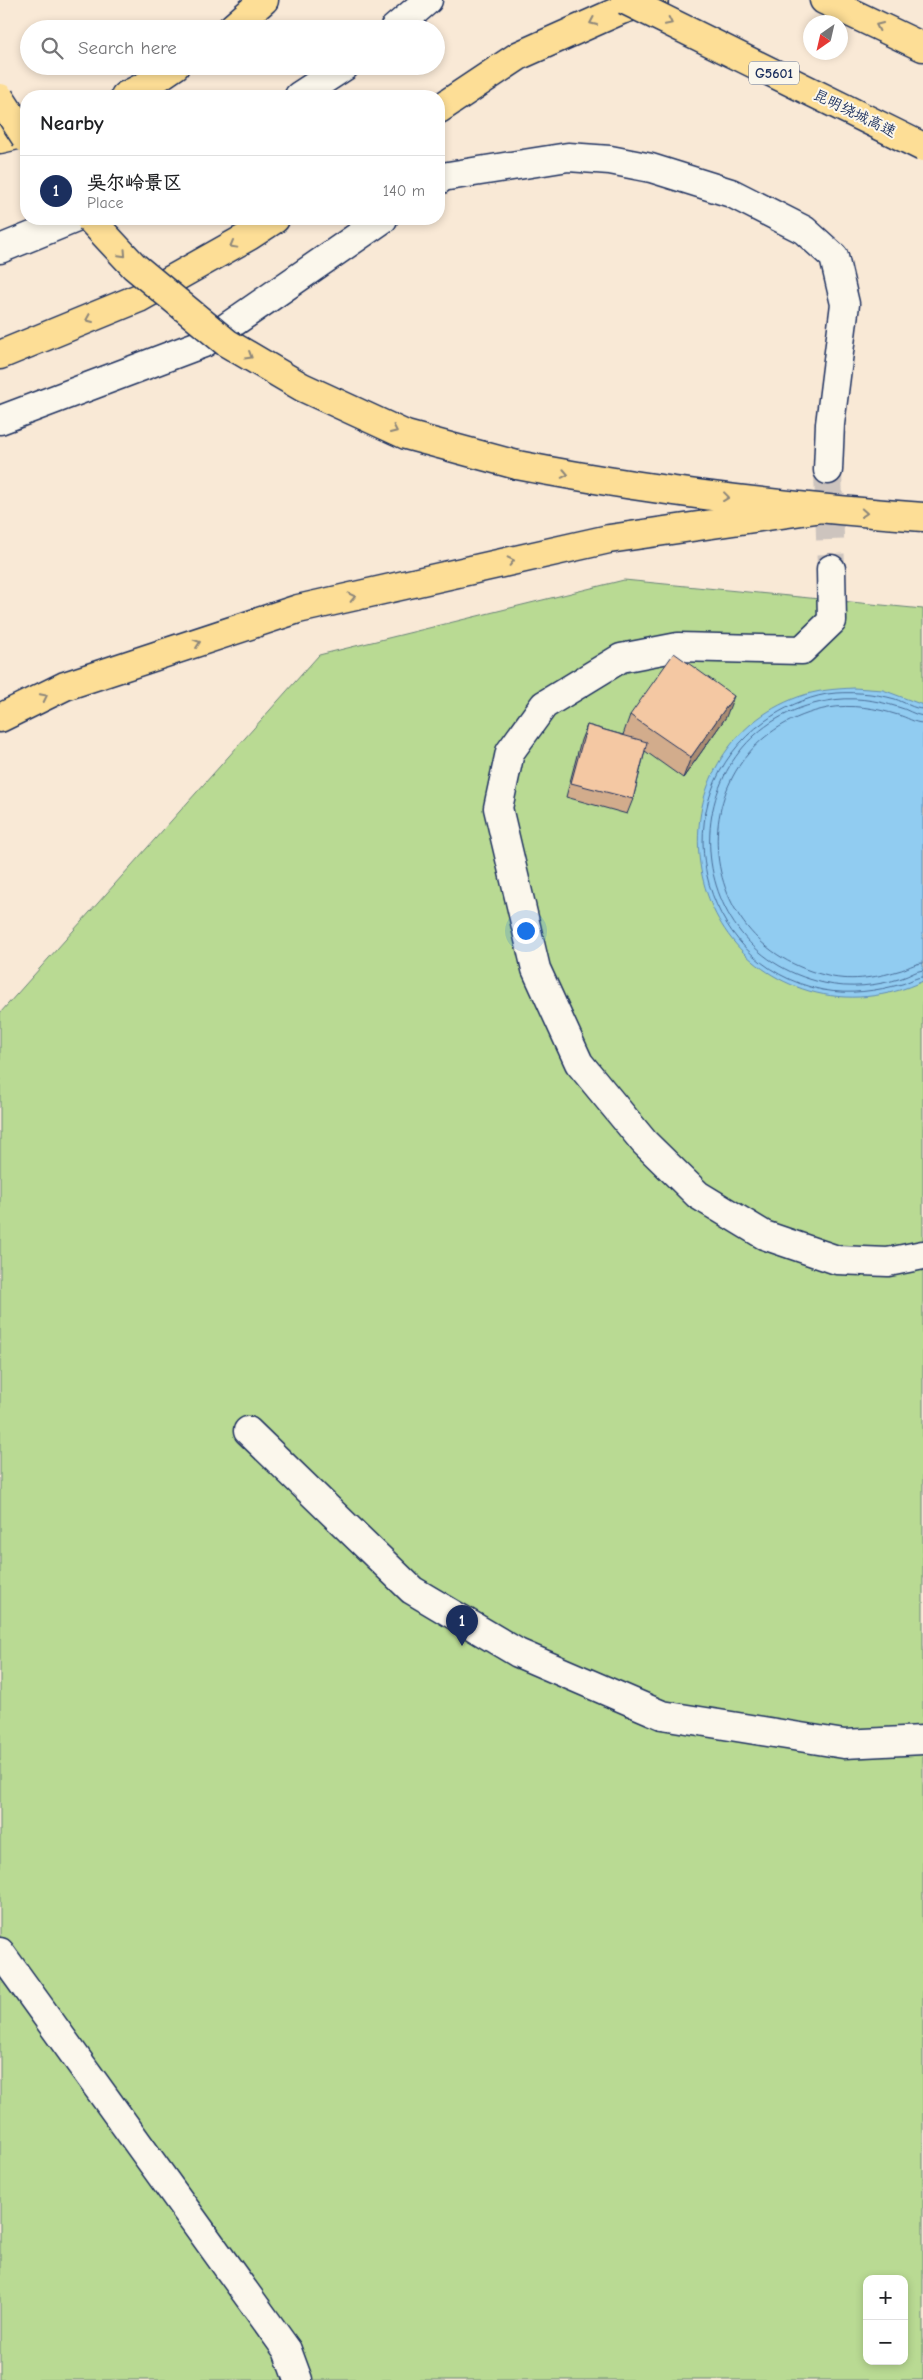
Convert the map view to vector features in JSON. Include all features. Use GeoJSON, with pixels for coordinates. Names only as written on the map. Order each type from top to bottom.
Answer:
{"type":"FeatureCollection","features":[{"type":"Feature","properties":{"kind":"highway"},"geometry":{"type":"LineString","coordinates":[[241,20],[264,0]]}},
{"type":"Feature","properties":{"kind":"highway","name":"昆明绕城高速"},"geometry":{"type":"LineString","coordinates":[[625,0],[923,147]]}},
{"type":"Feature","properties":{"kind":"highway"},"geometry":{"type":"LineString","coordinates":[[445,105],[520,55],[621,10],[655,0]]}},
{"type":"Feature","properties":{"kind":"highway"},"geometry":{"type":"LineString","coordinates":[[824,0],[923,47]]}},
{"type":"Feature","properties":{"kind":"highway"},"geometry":{"type":"LineString","coordinates":[[138,90],[162,75]]}},
{"type":"Feature","properties":{"kind":"highway"},"geometry":{"type":"LineString","coordinates":[[0,98],[20,129]]}},
{"type":"Feature","properties":{"kind":"highway"},"geometry":{"type":"LineString","coordinates":[[0,139],[20,134]]}},
{"type":"Feature","properties":{"kind":"highway"},"geometry":{"type":"LineString","coordinates":[[96,225],[134,266],[227,343],[302,388],[406,435],[517,465],[604,482],[816,509],[923,517]]}},
{"type":"Feature","properties":{"kind":"highway"},"geometry":{"type":"LineString","coordinates":[[0,355],[139,298],[265,225]]}},
{"type":"Feature","properties":{"kind":"highway"},"geometry":{"type":"LineString","coordinates":[[0,718],[65,686],[298,609],[609,539],[816,509]]}},
{"type":"Feature","properties":{"kind":"street"},"geometry":{"type":"LineString","coordinates":[[405,20],[428,0]]}},
{"type":"Feature","properties":{"kind":"street"},"geometry":{"type":"LineString","coordinates":[[308,90],[331,75]]}},
{"type":"Feature","properties":{"kind":"street"},"geometry":{"type":"LineString","coordinates":[[445,176],[568,157],[610,160],[651,168],[731,193],[804,230],[834,257],[845,304],[830,424],[828,470]]}},
{"type":"Feature","properties":{"kind":"street"},"geometry":{"type":"LineString","coordinates":[[0,249],[59,225]]}},
{"type":"Feature","properties":{"kind":"street"},"geometry":{"type":"LineString","coordinates":[[0,420],[204,343],[374,225]]}},
{"type":"Feature","properties":{"kind":"street"},"geometry":{"type":"LineString","coordinates":[[831,569],[832,621],[802,650],[678,647],[622,658],[544,705],[510,752],[498,808],[536,969],[579,1063],[644,1142],[698,1195],[764,1234],[837,1260],[888,1262],[923,1255]]}},
{"type":"Feature","properties":{"kind":"street"},"geometry":{"type":"LineString","coordinates":[[248,1431],[412,1590],[518,1653],[662,1715],[844,1744],[923,1740]]}},
{"type":"Feature","properties":{"kind":"street"},"geometry":{"type":"LineString","coordinates":[[0,1952],[287,2350],[298,2380]]}},
{"type":"Feature","properties":{"kind":"green space"},"geometry":{"type":"Polygon","coordinates":[[[624,580],[923,609],[923,2380],[0,2380],[0,1013],[319,655],[624,580]]]}},
{"type":"Feature","properties":{"kind":"water"},"geometry":{"type":"Polygon","coordinates":[[[854,688],[883,690],[923,705],[923,981],[881,995],[852,997],[809,991],[762,968],[728,935],[707,893],[698,847],[703,801],[721,759],[753,723],[798,697],[819,691],[854,688]]]}},
{"type":"Feature","properties":{"kind":"building"},"geometry":{"type":"Polygon","coordinates":[[[674,653],[734,696],[691,757],[630,715],[674,653]]]}},
{"type":"Feature","properties":{"kind":"building"},"geometry":{"type":"Polygon","coordinates":[[[587,725],[647,742],[633,799],[571,783],[587,725]]]}},
{"type":"Feature","properties":{"kind":"tunnel"},"geometry":{"type":"LineString","coordinates":[[828,470],[831,569]]}},
{"type":"Feature","properties":{"kind":"place","name":"吴尔岭景区"},"geometry":{"type":"Point","coordinates":[462,1646]}}]}
